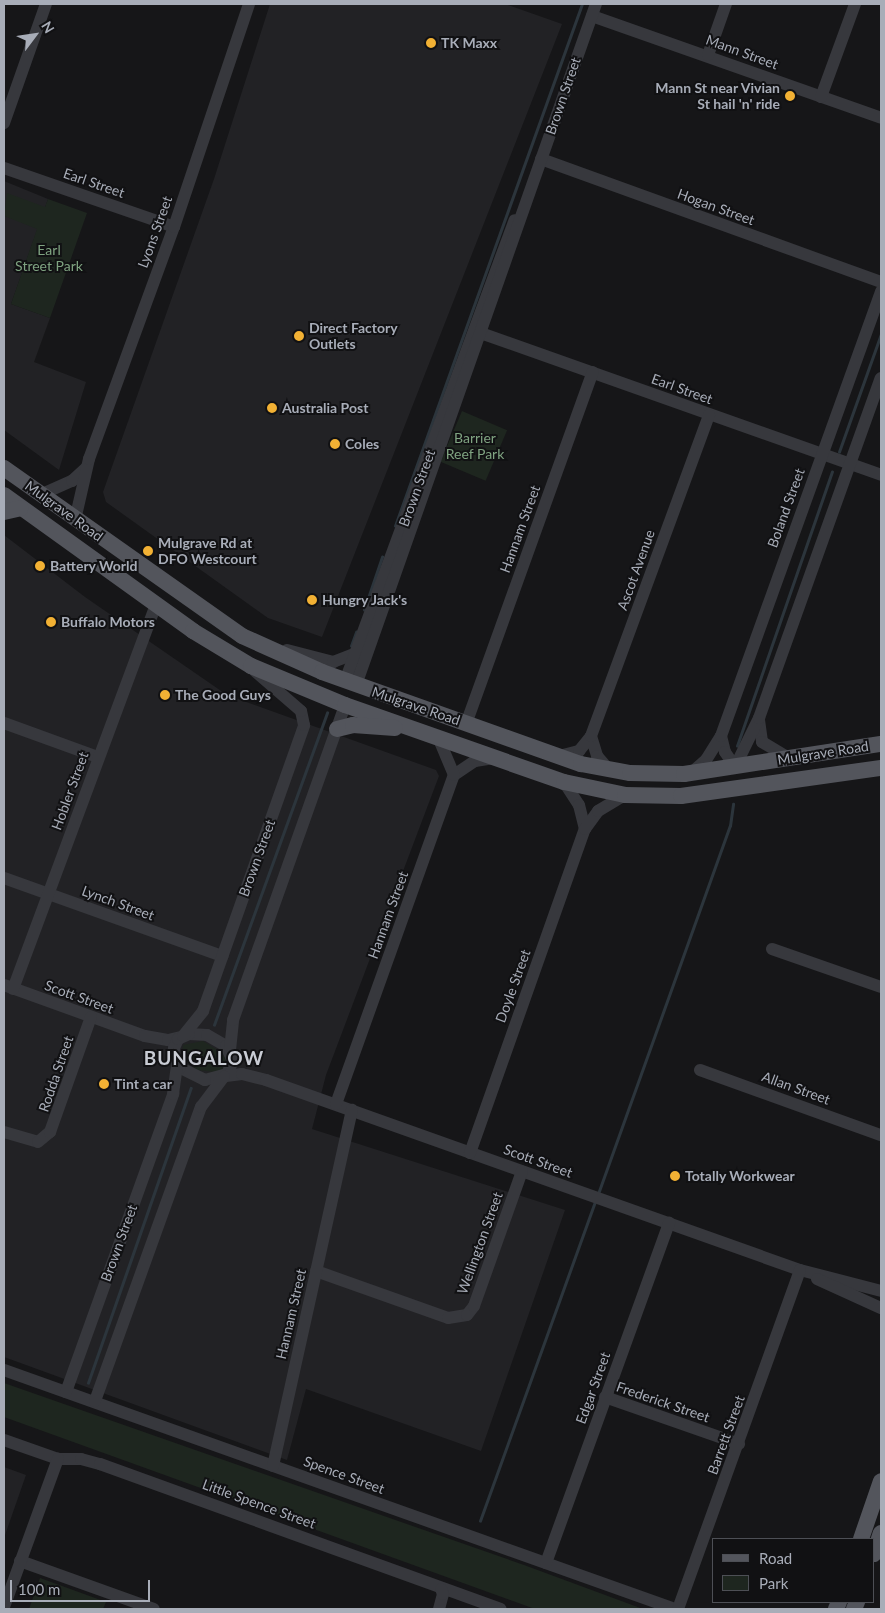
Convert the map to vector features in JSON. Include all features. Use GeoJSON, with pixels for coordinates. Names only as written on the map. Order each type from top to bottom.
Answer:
{"type":"FeatureCollection","features":[{"type":"Feature","properties":{"kind":"main road","name":"Mulgrave Road"},"geometry":{"type":"LineString","coordinates":[[4,468],[217,621],[258,644],[351,683],[558,757],[609,770],[648,774],[691,773],[881,744]]}},
{"type":"Feature","properties":{"kind":"main road","name":"Mulgrave Road"},"geometry":{"type":"LineString","coordinates":[[4,495],[212,644],[251,666],[345,705],[564,782],[625,795],[710,793],[881,768]]}},
{"type":"Feature","properties":{"kind":"main road"},"geometry":{"type":"LineString","coordinates":[[4,512],[21,508]]}},
{"type":"Feature","properties":{"kind":"main road","name":"Brown Street"},"geometry":{"type":"LineString","coordinates":[[345,705],[351,683]]}},
{"type":"Feature","properties":{"kind":"main road"},"geometry":{"type":"LineString","coordinates":[[337,729],[353,725],[419,730]]}},
{"type":"Feature","properties":{"kind":"main road"},"geometry":{"type":"LineString","coordinates":[[861,1538],[881,1482]]}},
{"type":"Feature","properties":{"kind":"main road"},"geometry":{"type":"LineString","coordinates":[[873,1538],[881,1523]]}},
{"type":"Feature","properties":{"kind":"main road"},"geometry":{"type":"LineString","coordinates":[[875,1551],[881,1533]]}},
{"type":"Feature","properties":{"kind":"street"},"geometry":{"type":"LineString","coordinates":[[4,123],[46,4]]}},
{"type":"Feature","properties":{"kind":"street","name":"Lyons Street"},"geometry":{"type":"LineString","coordinates":[[75,520],[86,468],[174,227],[249,4]]}},
{"type":"Feature","properties":{"kind":"street","name":"Brown Street"},"geometry":{"type":"LineString","coordinates":[[351,683],[477,331],[502,246],[531,189],[596,4]]}},
{"type":"Feature","properties":{"kind":"street"},"geometry":{"type":"LineString","coordinates":[[708,55],[726,4]]}},
{"type":"Feature","properties":{"kind":"street"},"geometry":{"type":"LineString","coordinates":[[821,97],[855,4]]}},
{"type":"Feature","properties":{"kind":"street","name":"Mann Street"},"geometry":{"type":"LineString","coordinates":[[592,16],[708,55],[881,118]]}},
{"type":"Feature","properties":{"kind":"street","name":"Hogan Street"},"geometry":{"type":"LineString","coordinates":[[541,159],[881,282]]}},
{"type":"Feature","properties":{"kind":"street","name":"Earl Street"},"geometry":{"type":"LineString","coordinates":[[4,168],[174,227]]}},
{"type":"Feature","properties":{"kind":"street","name":"Boland Street"},"geometry":{"type":"LineString","coordinates":[[691,773],[706,760],[721,736],[881,292]]}},
{"type":"Feature","properties":{"kind":"street","name":"Earl Street"},"geometry":{"type":"LineString","coordinates":[[477,331],[881,475]]}},
{"type":"Feature","properties":{"kind":"street","name":"Brown Street"},"geometry":{"type":"LineString","coordinates":[[351,683],[354,654],[477,331]]}},
{"type":"Feature","properties":{"kind":"street","name":"Hannam Street"},"geometry":{"type":"LineString","coordinates":[[466,724],[593,372]]}},
{"type":"Feature","properties":{"kind":"street"},"geometry":{"type":"LineString","coordinates":[[735,767],[758,718],[881,378]]}},
{"type":"Feature","properties":{"kind":"street","name":"Ascot Avenue"},"geometry":{"type":"LineString","coordinates":[[558,757],[579,751],[592,736],[709,415]]}},
{"type":"Feature","properties":{"kind":"street"},"geometry":{"type":"LineString","coordinates":[[40,495],[72,481],[86,468]]}},
{"type":"Feature","properties":{"kind":"street","name":"Hobler Street"},"geometry":{"type":"LineString","coordinates":[[9,987],[49,894],[156,604]]}},
{"type":"Feature","properties":{"kind":"street"},"geometry":{"type":"LineString","coordinates":[[258,644],[333,662],[354,654]]}},
{"type":"Feature","properties":{"kind":"street","name":"Brown Street"},"geometry":{"type":"LineString","coordinates":[[182,1037],[203,1012],[304,720],[299,709],[251,666]]}},
{"type":"Feature","properties":{"kind":"street","name":"Brown Street"},"geometry":{"type":"LineString","coordinates":[[230,1051],[233,1020],[345,705]]}},
{"type":"Feature","properties":{"kind":"street"},"geometry":{"type":"LineString","coordinates":[[758,718],[762,742],[790,758]]}},
{"type":"Feature","properties":{"kind":"street"},"geometry":{"type":"LineString","coordinates":[[4,723],[98,758]]}},
{"type":"Feature","properties":{"kind":"street"},"geometry":{"type":"LineString","coordinates":[[592,736],[597,756],[609,770]]}},
{"type":"Feature","properties":{"kind":"street"},"geometry":{"type":"LineString","coordinates":[[721,736],[725,752],[735,767]]}},
{"type":"Feature","properties":{"kind":"street"},"geometry":{"type":"LineString","coordinates":[[438,737],[454,776],[475,761],[494,758]]}},
{"type":"Feature","properties":{"kind":"street","name":"Hannam Street"},"geometry":{"type":"LineString","coordinates":[[336,1104],[454,776]]}},
{"type":"Feature","properties":{"kind":"street"},"geometry":{"type":"LineString","coordinates":[[564,782],[579,805],[585,829]]}},
{"type":"Feature","properties":{"kind":"street","name":"Doyle Street"},"geometry":{"type":"LineString","coordinates":[[470,1153],[585,829],[598,811],[625,795]]}},
{"type":"Feature","properties":{"kind":"street","name":"Lynch Street"},"geometry":{"type":"LineString","coordinates":[[4,878],[222,956]]}},
{"type":"Feature","properties":{"kind":"street"},"geometry":{"type":"LineString","coordinates":[[772,949],[881,987]]}},
{"type":"Feature","properties":{"kind":"street","name":"Scott Street"},"geometry":{"type":"LineString","coordinates":[[9,987],[145,1036],[168,1040],[182,1037]]}},
{"type":"Feature","properties":{"kind":"street"},"geometry":{"type":"LineString","coordinates":[[201,1107],[232,1065],[230,1051],[210,1036],[202,1024],[203,1012]]}},
{"type":"Feature","properties":{"kind":"street","name":"Rodda Street"},"geometry":{"type":"LineString","coordinates":[[4,1132],[31,1142],[44,1138],[53,1125],[92,1017]]}},
{"type":"Feature","properties":{"kind":"street"},"geometry":{"type":"LineString","coordinates":[[95,1401],[201,1107],[203,1088],[196,1078],[176,1062],[174,1048],[182,1037],[210,1036],[224,1032],[233,1020]]}},
{"type":"Feature","properties":{"kind":"street","name":"Scott Street"},"geometry":{"type":"LineString","coordinates":[[145,1036],[176,1062]]}},
{"type":"Feature","properties":{"kind":"street","name":"Scott Street"},"geometry":{"type":"LineString","coordinates":[[230,1051],[266,1080]]}},
{"type":"Feature","properties":{"kind":"street","name":"Brown Street"},"geometry":{"type":"LineString","coordinates":[[66,1392],[173,1094],[176,1062]]}},
{"type":"Feature","properties":{"kind":"street","name":"Allan Street"},"geometry":{"type":"LineString","coordinates":[[700,1070],[881,1135]]}},
{"type":"Feature","properties":{"kind":"street","name":"Scott Street"},"geometry":{"type":"LineString","coordinates":[[225,1076],[238,1074],[266,1080],[800,1270],[881,1292]]}},
{"type":"Feature","properties":{"kind":"street"},"geometry":{"type":"LineString","coordinates":[[196,1078],[225,1076]]}},
{"type":"Feature","properties":{"kind":"street","name":"Brown Street"},"geometry":{"type":"LineString","coordinates":[[173,1094],[183,1080],[196,1078]]}},
{"type":"Feature","properties":{"kind":"street","name":"Hannam Street"},"geometry":{"type":"LineString","coordinates":[[273,1466],[352,1110]]}},
{"type":"Feature","properties":{"kind":"street","name":"Wellington Street"},"geometry":{"type":"LineString","coordinates":[[316,1272],[448,1318],[467,1315],[474,1306],[522,1171]]}},
{"type":"Feature","properties":{"kind":"street","name":"Edgar Street"},"geometry":{"type":"LineString","coordinates":[[546,1563],[668,1223]]}},
{"type":"Feature","properties":{"kind":"street","name":"Scott Street"},"geometry":{"type":"LineString","coordinates":[[800,1270],[881,1308]]}},
{"type":"Feature","properties":{"kind":"street","name":"Barrett Street"},"geometry":{"type":"LineString","coordinates":[[676,1609],[739,1444],[800,1270]]}},
{"type":"Feature","properties":{"kind":"street","name":"Spence Street"},"geometry":{"type":"LineString","coordinates":[[4,1370],[676,1609]]}},
{"type":"Feature","properties":{"kind":"street","name":"Frederick Street"},"geometry":{"type":"LineString","coordinates":[[605,1397],[739,1444]]}},
{"type":"Feature","properties":{"kind":"street","name":"Little Spence Street"},"geometry":{"type":"LineString","coordinates":[[4,1440],[58,1460],[80,1459],[100,1464],[427,1580],[441,1589],[501,1609]]}},
{"type":"Feature","properties":{"kind":"street"},"geometry":{"type":"LineString","coordinates":[[4,1607],[58,1460]]}},
{"type":"Feature","properties":{"kind":"street"},"geometry":{"type":"LineString","coordinates":[[20,1561],[154,1609]]}},
{"type":"Feature","properties":{"kind":"street"},"geometry":{"type":"LineString","coordinates":[[439,1609],[443,1594],[441,1589]]}},
{"type":"Feature","properties":{"kind":"shaded area","name":"Direct Factory Outlets"},"geometry":{"type":"Polygon","coordinates":[[[270,4],[505,4],[562,24],[322,637],[268,618],[106,502],[103,492],[214,179],[270,4]]]}},
{"type":"Feature","properties":{"kind":"shaded area"},"geometry":{"type":"Polygon","coordinates":[[[4,181],[48,199],[11,304],[50,318],[34,362],[86,382],[59,470],[4,430],[4,181]]]}},
{"type":"Feature","properties":{"kind":"shaded area"},"geometry":{"type":"Polygon","coordinates":[[[4,535],[85,597],[227,695],[436,770],[439,776],[326,1075],[312,1129],[565,1210],[481,1451],[306,1389],[287,1460],[4,1357],[4,535]]]}},
{"type":"Feature","properties":{"kind":"shaded area"},"geometry":{"type":"Polygon","coordinates":[[[4,1467],[26,1475],[4,1538],[4,1467]]]}},
{"type":"Feature","properties":{"kind":"green space","name":"Earl Street Park"},"geometry":{"type":"Polygon","coordinates":[[[7,193],[45,207],[48,199],[87,213],[50,318],[11,304],[37,229],[4,216],[7,193]]]}},
{"type":"Feature","properties":{"kind":"green space","name":"Barrier Reef Park"},"geometry":{"type":"Polygon","coordinates":[[[462,411],[507,430],[486,481],[441,462],[462,411]]]}},
{"type":"Feature","properties":{"kind":"green space"},"geometry":{"type":"Polygon","coordinates":[[[203,1041],[222,1053],[226,1061],[222,1069],[215,1072],[197,1070],[182,1058],[183,1045],[203,1041]]]}},
{"type":"Feature","properties":{"kind":"green space"},"geometry":{"type":"Polygon","coordinates":[[[4,1383],[524,1565],[643,1609],[535,1609],[4,1417],[4,1383]]]}},
{"type":"Feature","properties":{"kind":"green space"},"geometry":{"type":"Polygon","coordinates":[[[40,1578],[106,1602],[103,1609],[29,1609],[40,1578]]]}},
{"type":"Feature","properties":{"kind":"waterway"},"geometry":{"type":"LineString","coordinates":[[395,526],[582,4]]}},
{"type":"Feature","properties":{"kind":"waterway"},"geometry":{"type":"LineString","coordinates":[[839,452],[881,334]]}},
{"type":"Feature","properties":{"kind":"waterway"},"geometry":{"type":"LineString","coordinates":[[737,746],[832,472]]}},
{"type":"Feature","properties":{"kind":"waterway"},"geometry":{"type":"LineString","coordinates":[[364,610],[382,557]]}},
{"type":"Feature","properties":{"kind":"waterway"},"geometry":{"type":"LineString","coordinates":[[351,646],[356,632]]}},
{"type":"Feature","properties":{"kind":"waterway"},"geometry":{"type":"LineString","coordinates":[[214,1025],[327,713]]}},
{"type":"Feature","properties":{"kind":"waterway"},"geometry":{"type":"LineString","coordinates":[[598,1194],[730,826],[733,804]]}},
{"type":"Feature","properties":{"kind":"waterway"},"geometry":{"type":"LineString","coordinates":[[88,1383],[191,1088]]}},
{"type":"Feature","properties":{"kind":"waterway"},"geometry":{"type":"LineString","coordinates":[[480,1521],[595,1201]]}},
{"type":"Feature","properties":{"kind":"place","name":"TK Maxx"},"geometry":{"type":"Point","coordinates":[431,43]}},
{"type":"Feature","properties":{"kind":"place","name":"Mann St near Vivian St hail 'n' ride"},"geometry":{"type":"Point","coordinates":[790,96]}},
{"type":"Feature","properties":{"kind":"place","name":"Direct Factory Outlets"},"geometry":{"type":"Point","coordinates":[299,336]}},
{"type":"Feature","properties":{"kind":"place","name":"Australia Post"},"geometry":{"type":"Point","coordinates":[272,408]}},
{"type":"Feature","properties":{"kind":"place","name":"Coles"},"geometry":{"type":"Point","coordinates":[335,444]}},
{"type":"Feature","properties":{"kind":"place","name":"Mulgrave Rd at DFO Westcourt"},"geometry":{"type":"Point","coordinates":[148,551]}},
{"type":"Feature","properties":{"kind":"place","name":"Battery World"},"geometry":{"type":"Point","coordinates":[40,566]}},
{"type":"Feature","properties":{"kind":"place","name":"Hungry Jack's"},"geometry":{"type":"Point","coordinates":[312,600]}},
{"type":"Feature","properties":{"kind":"place","name":"Buffalo Motors"},"geometry":{"type":"Point","coordinates":[51,622]}},
{"type":"Feature","properties":{"kind":"place","name":"The Good Guys"},"geometry":{"type":"Point","coordinates":[165,695]}},
{"type":"Feature","properties":{"kind":"place","name":"Tint a car"},"geometry":{"type":"Point","coordinates":[104,1084]}},
{"type":"Feature","properties":{"kind":"place","name":"Totally Workwear"},"geometry":{"type":"Point","coordinates":[675,1176]}},
{"type":"Feature","properties":{"kind":"district","name":"BUNGALOW"},"geometry":{"type":"Point","coordinates":[204,1058]}}]}
